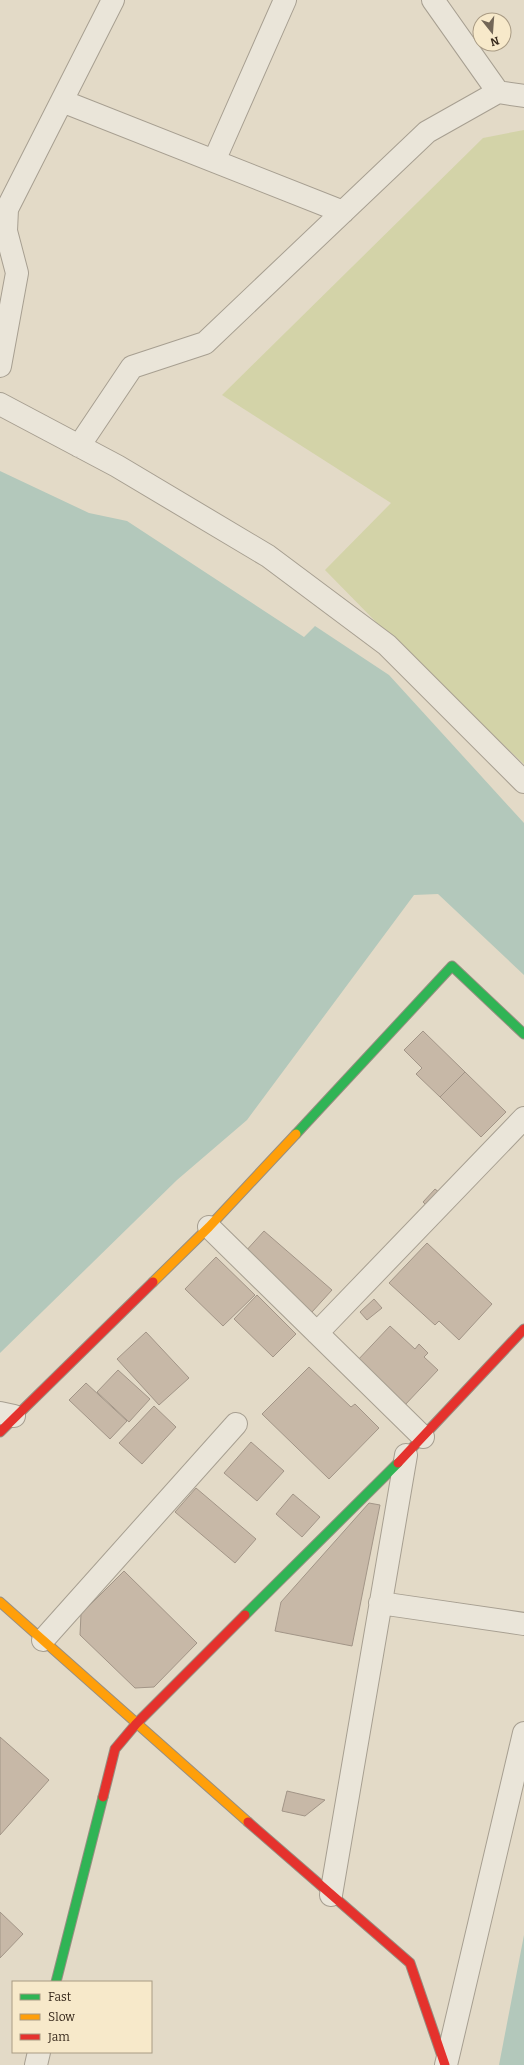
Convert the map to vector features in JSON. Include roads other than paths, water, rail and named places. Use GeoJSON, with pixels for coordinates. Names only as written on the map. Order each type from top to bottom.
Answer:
{"type":"FeatureCollection","features":[{"type":"Feature","properties":{"kind":"street"},"geometry":{"type":"LineString","coordinates":[[0,366],[17,273],[6,231],[7,209],[113,0]]}},
{"type":"Feature","properties":{"kind":"street"},"geometry":{"type":"LineString","coordinates":[[214,161],[285,0]]}},
{"type":"Feature","properties":{"kind":"street"},"geometry":{"type":"LineString","coordinates":[[433,0],[498,92]]}},
{"type":"Feature","properties":{"kind":"street"},"geometry":{"type":"LineString","coordinates":[[79,446],[132,367],[205,343],[427,132],[498,92],[524,96]]}},
{"type":"Feature","properties":{"kind":"street"},"geometry":{"type":"LineString","coordinates":[[62,101],[343,212]]}},
{"type":"Feature","properties":{"kind":"street"},"geometry":{"type":"LineString","coordinates":[[0,404],[117,466],[268,556],[387,645],[524,782]]}},
{"type":"Feature","properties":{"kind":"street"},"geometry":{"type":"LineString","coordinates":[[0,1432],[7,1415],[209,1227],[452,966],[524,1034]]}},
{"type":"Feature","properties":{"kind":"street"},"geometry":{"type":"LineString","coordinates":[[317,1333],[524,1118]]}},
{"type":"Feature","properties":{"kind":"street"},"geometry":{"type":"LineString","coordinates":[[209,1227],[423,1437]]}},
{"type":"Feature","properties":{"kind":"street"},"geometry":{"type":"LineString","coordinates":[[56,1981],[115,1749],[136,1724],[406,1455],[524,1329]]}},
{"type":"Feature","properties":{"kind":"street"},"geometry":{"type":"LineString","coordinates":[[43,1640],[236,1424]]}},
{"type":"Feature","properties":{"kind":"street"},"geometry":{"type":"LineString","coordinates":[[331,1894],[406,1455]]}},
{"type":"Feature","properties":{"kind":"street"},"geometry":{"type":"LineString","coordinates":[[0,1602],[136,1724],[410,1964],[446,2065]]}},
{"type":"Feature","properties":{"kind":"street"},"geometry":{"type":"LineString","coordinates":[[380,1603],[524,1624]]}},
{"type":"Feature","properties":{"kind":"street"},"geometry":{"type":"LineString","coordinates":[[446,2065],[524,1733]]}},
{"type":"Feature","properties":{"kind":"street"},"geometry":{"type":"LineString","coordinates":[[36,2065],[39,2053]]}}]}
